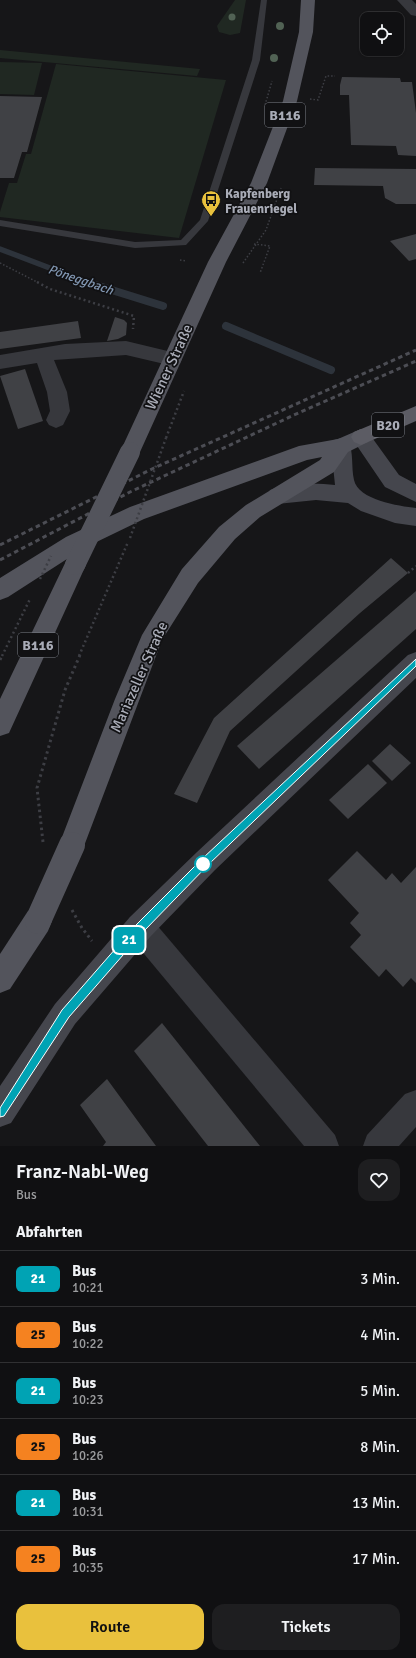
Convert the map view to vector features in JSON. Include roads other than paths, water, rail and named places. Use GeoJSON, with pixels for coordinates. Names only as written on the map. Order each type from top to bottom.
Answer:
{"type":"FeatureCollection","features":[{"type":"Feature","properties":{"kind":"highway","name":"B20"},"geometry":{"type":"LineString","coordinates":[[351,442],[416,413]]}},
{"type":"Feature","properties":{"kind":"main road","name":"Wiener Straße"},"geometry":{"type":"LineString","coordinates":[[0,725],[130,452],[218,262],[259,183],[288,108],[306,32],[308,0]]}},
{"type":"Feature","properties":{"kind":"main road"},"geometry":{"type":"LineString","coordinates":[[351,442],[392,481],[416,494]]}},
{"type":"Feature","properties":{"kind":"main road"},"geometry":{"type":"LineString","coordinates":[[351,442],[344,483],[352,495],[368,505],[395,514],[416,516]]}},
{"type":"Feature","properties":{"kind":"main road"},"geometry":{"type":"LineString","coordinates":[[0,590],[74,543],[137,513],[306,452],[351,442]]}},
{"type":"Feature","properties":{"kind":"main road","name":"Mariazeller Straße"},"geometry":{"type":"LineString","coordinates":[[0,979],[38,921],[72,845],[127,699],[153,635],[190,576],[227,533],[253,511],[327,466],[351,442]]}},
{"type":"Feature","properties":{"kind":"main road"},"geometry":{"type":"LineString","coordinates":[[277,496],[316,492],[352,495]]}},
{"type":"Feature","properties":{"kind":"main road"},"geometry":{"type":"LineString","coordinates":[[0,1112],[65,1014],[140,927],[206,861],[416,663]]}},
{"type":"Feature","properties":{"kind":"street"},"geometry":{"type":"LineString","coordinates":[[404,0],[416,12]]}},
{"type":"Feature","properties":{"kind":"street"},"geometry":{"type":"LineString","coordinates":[[0,362],[66,350],[126,348],[173,358]]}},
{"type":"Feature","properties":{"kind":"street"},"geometry":{"type":"LineString","coordinates":[[43,354],[57,392],[60,411],[56,420]]}},
{"type":"Feature","properties":{"kind":"street"},"geometry":{"type":"LineString","coordinates":[[140,927],[324,1146]]}},
{"type":"Feature","properties":{"kind":"street"},"geometry":{"type":"LineString","coordinates":[[378,1146],[416,1105]]}},
{"type":"Feature","properties":{"kind":"lane"},"geometry":{"type":"LineString","coordinates":[[0,223],[135,245],[183,244],[204,221],[256,60],[264,0]]}},
{"type":"Feature","properties":{"kind":"waterway","name":"Pöneggbach"},"geometry":{"type":"LineString","coordinates":[[0,249],[88,283]]}},
{"type":"Feature","properties":{"kind":"waterway","name":"Pöneggbach"},"geometry":{"type":"LineString","coordinates":[[88,283],[163,306]]}},
{"type":"Feature","properties":{"kind":"waterway","name":"Pöneggbach"},"geometry":{"type":"LineString","coordinates":[[226,326],[331,370]]}},
{"type":"Feature","properties":{"kind":"railway"},"geometry":{"type":"LineString","coordinates":[[0,545],[154,468],[416,350]]}},
{"type":"Feature","properties":{"kind":"railway"},"geometry":{"type":"LineString","coordinates":[[0,560],[130,492],[294,415],[416,361]]}},
{"type":"Feature","properties":{"kind":"place","name":"Kapfenberg Frauenriegel"},"geometry":{"type":"Point","coordinates":[211,217]}}]}
